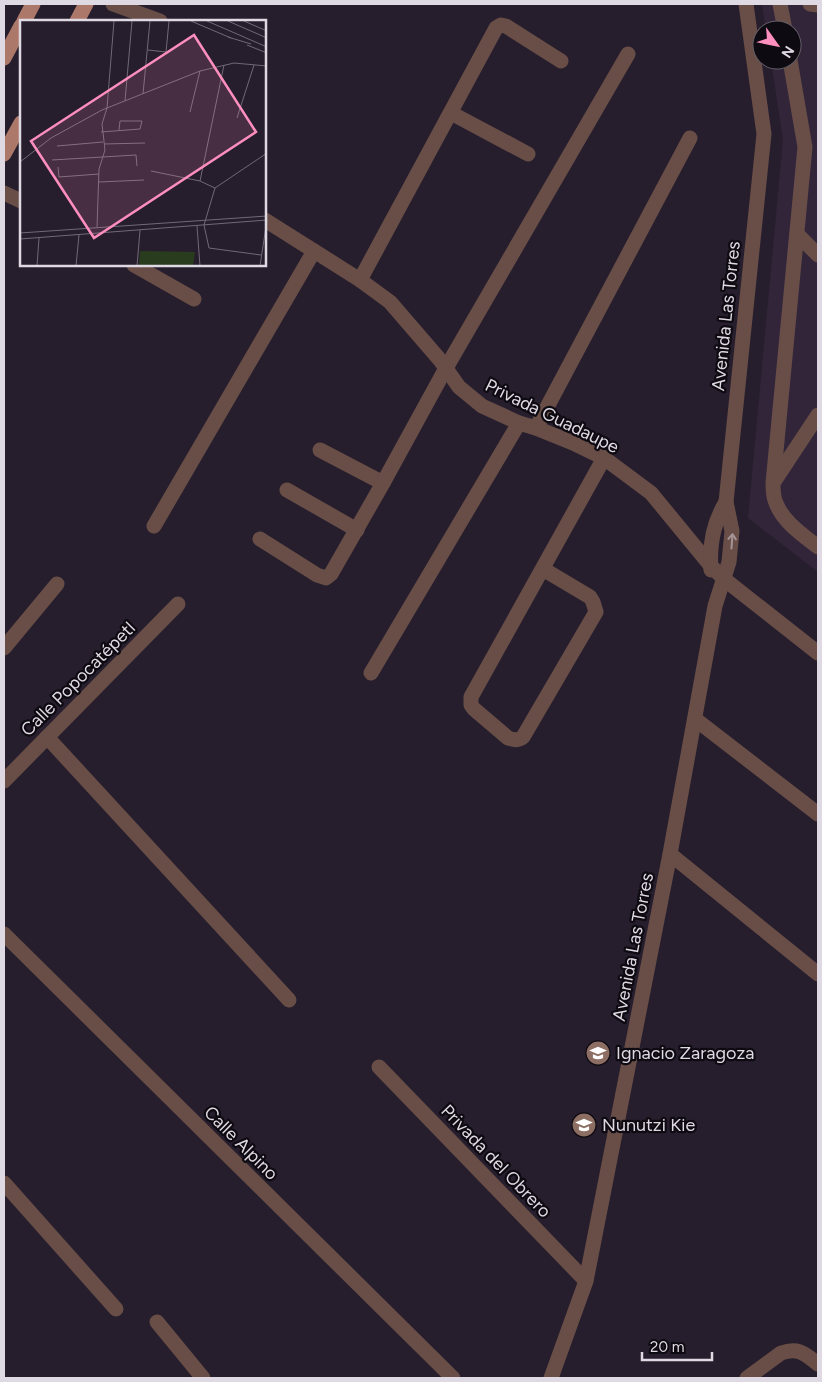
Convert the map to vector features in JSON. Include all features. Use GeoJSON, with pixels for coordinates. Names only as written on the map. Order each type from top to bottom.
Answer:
{"type":"FeatureCollection","features":[{"type":"Feature","properties":{"kind":"main road"},"geometry":{"type":"LineString","coordinates":[[25,20],[33,4]]}},
{"type":"Feature","properties":{"kind":"main road"},"geometry":{"type":"LineString","coordinates":[[78,20],[86,4]]}},
{"type":"Feature","properties":{"kind":"main road"},"geometry":{"type":"LineString","coordinates":[[4,58],[20,28]]}},
{"type":"Feature","properties":{"kind":"main road"},"geometry":{"type":"LineString","coordinates":[[4,154],[20,125]]}},
{"type":"Feature","properties":{"kind":"street"},"geometry":{"type":"LineString","coordinates":[[113,4],[157,20]]}},
{"type":"Feature","properties":{"kind":"street","name":"Avenida Las Torres"},"geometry":{"type":"LineString","coordinates":[[551,1378],[586,1281],[670,854],[714,606],[729,562],[732,531],[726,502],[764,134],[746,4]]}},
{"type":"Feature","properties":{"kind":"street"},"geometry":{"type":"LineString","coordinates":[[780,4],[783,20]]}},
{"type":"Feature","properties":{"kind":"street"},"geometry":{"type":"LineString","coordinates":[[810,4],[818,5]]}},
{"type":"Feature","properties":{"kind":"street"},"geometry":{"type":"LineString","coordinates":[[360,280],[493,32],[501,25],[510,28],[561,60]]}},
{"type":"Feature","properties":{"kind":"street"},"geometry":{"type":"LineString","coordinates":[[260,539],[317,575],[326,578],[331,574],[446,368],[628,54]]}},
{"type":"Feature","properties":{"kind":"street"},"geometry":{"type":"LineString","coordinates":[[792,70],[805,147],[773,483],[776,504],[787,521],[818,547]]}},
{"type":"Feature","properties":{"kind":"street"},"geometry":{"type":"LineString","coordinates":[[451,113],[528,154]]}},
{"type":"Feature","properties":{"kind":"street"},"geometry":{"type":"LineString","coordinates":[[536,428],[690,138]]}},
{"type":"Feature","properties":{"kind":"street"},"geometry":{"type":"LineString","coordinates":[[4,193],[20,201]]}},
{"type":"Feature","properties":{"kind":"street","name":"Privada Guadaupe"},"geometry":{"type":"LineString","coordinates":[[266,221],[360,280],[390,302],[446,368],[459,388],[482,406],[519,423],[574,443],[604,458],[651,493],[724,579],[818,653]]}},
{"type":"Feature","properties":{"kind":"street"},"geometry":{"type":"LineString","coordinates":[[797,234],[818,255]]}},
{"type":"Feature","properties":{"kind":"street"},"geometry":{"type":"LineString","coordinates":[[154,526],[314,251]]}},
{"type":"Feature","properties":{"kind":"street"},"geometry":{"type":"LineString","coordinates":[[136,266],[194,299]]}},
{"type":"Feature","properties":{"kind":"street"},"geometry":{"type":"LineString","coordinates":[[773,483],[818,415]]}},
{"type":"Feature","properties":{"kind":"street"},"geometry":{"type":"LineString","coordinates":[[371,673],[519,423]]}},
{"type":"Feature","properties":{"kind":"street"},"geometry":{"type":"LineString","coordinates":[[320,450],[383,483]]}},
{"type":"Feature","properties":{"kind":"street"},"geometry":{"type":"LineString","coordinates":[[543,569],[590,597],[596,612],[523,737],[513,740],[508,738],[474,709],[471,705],[471,697],[604,458]]}},
{"type":"Feature","properties":{"kind":"street"},"geometry":{"type":"LineString","coordinates":[[287,490],[357,530]]}},
{"type":"Feature","properties":{"kind":"street","name":"Avenida Las Torres"},"geometry":{"type":"LineString","coordinates":[[714,606],[711,566],[714,527],[726,502]]}},
{"type":"Feature","properties":{"kind":"street"},"geometry":{"type":"LineString","coordinates":[[4,648],[57,584]]}},
{"type":"Feature","properties":{"kind":"street","name":"Calle Popocatépetl"},"geometry":{"type":"LineString","coordinates":[[4,781],[178,604]]}},
{"type":"Feature","properties":{"kind":"street"},"geometry":{"type":"LineString","coordinates":[[695,719],[818,814]]}},
{"type":"Feature","properties":{"kind":"street"},"geometry":{"type":"LineString","coordinates":[[48,737],[288,1000]]}},
{"type":"Feature","properties":{"kind":"street"},"geometry":{"type":"LineString","coordinates":[[670,854],[818,974]]}},
{"type":"Feature","properties":{"kind":"street","name":"Calle Alpino"},"geometry":{"type":"LineString","coordinates":[[4,934],[453,1378]]}},
{"type":"Feature","properties":{"kind":"street","name":"Privada del Obrero"},"geometry":{"type":"LineString","coordinates":[[379,1067],[586,1281]]}},
{"type":"Feature","properties":{"kind":"street"},"geometry":{"type":"LineString","coordinates":[[4,1183],[116,1309]]}},
{"type":"Feature","properties":{"kind":"street"},"geometry":{"type":"LineString","coordinates":[[156,1322],[202,1378]]}},
{"type":"Feature","properties":{"kind":"street"},"geometry":{"type":"LineString","coordinates":[[747,1378],[788,1350],[800,1351],[818,1364]]}},
{"type":"Feature","properties":{"kind":"shaded area"},"geometry":{"type":"Polygon","coordinates":[[[762,4],[818,4],[818,572],[748,518],[783,140],[772,70],[802,70],[802,20],[764,20],[762,4]]]}},
{"type":"Feature","properties":{"kind":"place","name":"Ignacio Zaragoza"},"geometry":{"type":"Point","coordinates":[598,1053]}},
{"type":"Feature","properties":{"kind":"place","name":"Nunutzi Kie"},"geometry":{"type":"Point","coordinates":[584,1125]}}]}
